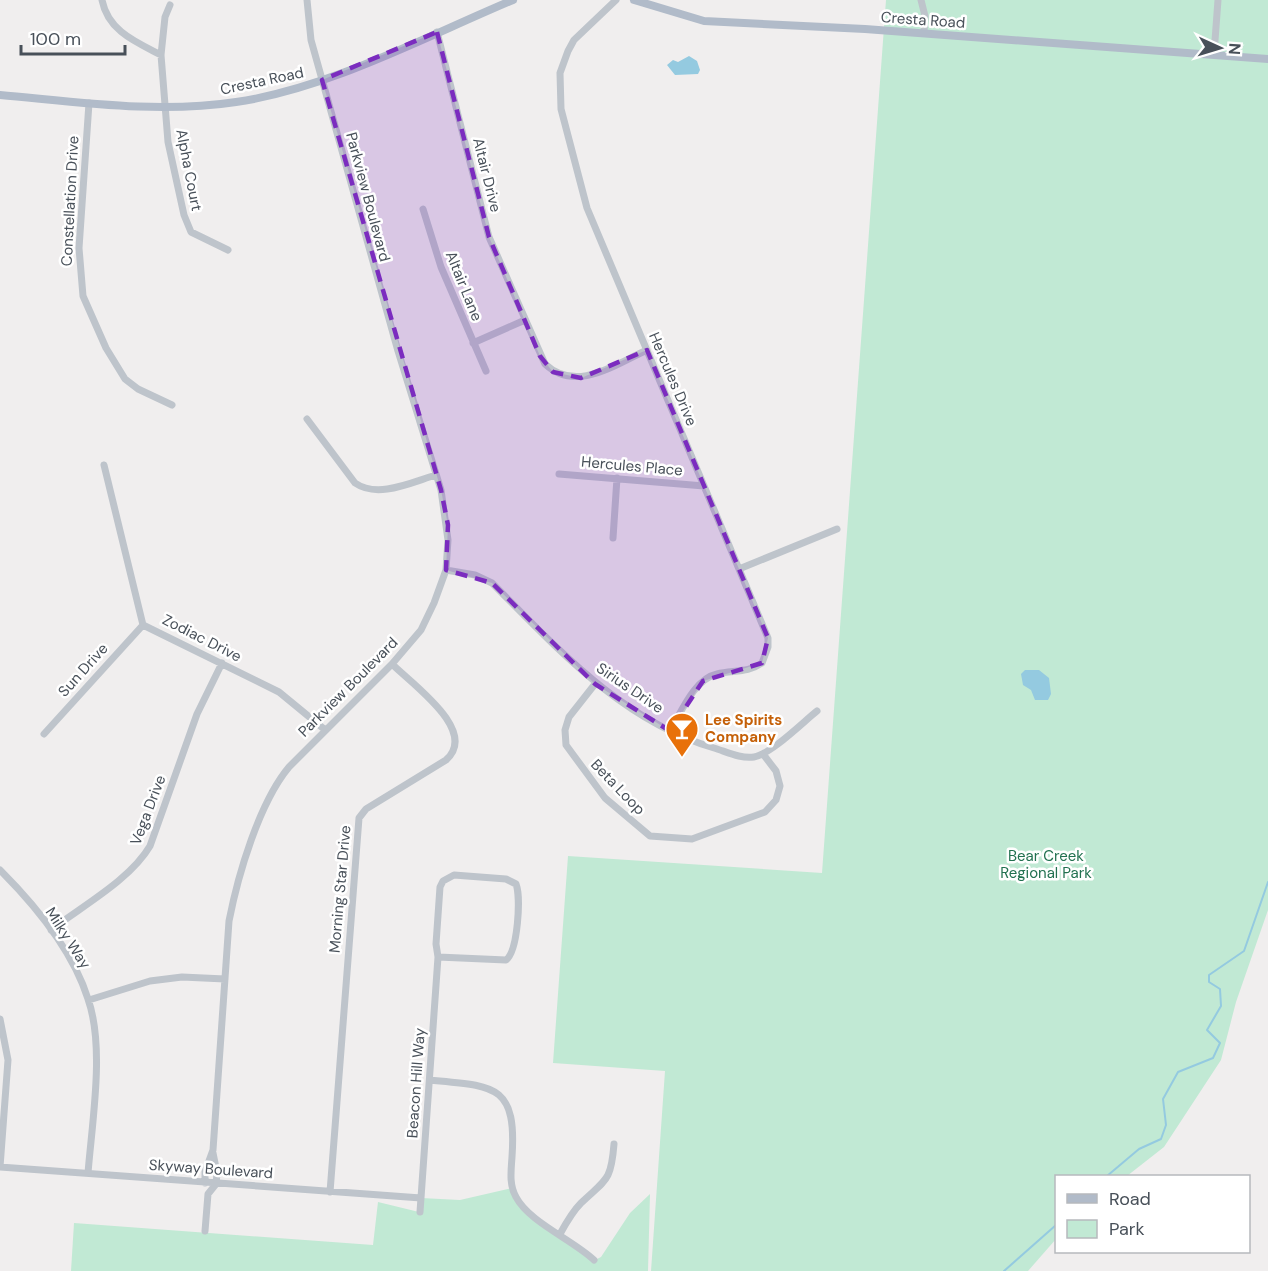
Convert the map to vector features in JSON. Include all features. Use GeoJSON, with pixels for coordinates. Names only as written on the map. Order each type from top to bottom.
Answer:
{"type":"FeatureCollection","features":[{"type":"Feature","properties":{"kind":"main road","name":"Cresta Road"},"geometry":{"type":"LineString","coordinates":[[0,95],[165,107],[238,102],[322,80],[513,0]]}},
{"type":"Feature","properties":{"kind":"main road","name":"Cresta Road"},"geometry":{"type":"LineString","coordinates":[[634,0],[704,21],[924,33],[1268,59]]}},
{"type":"Feature","properties":{"kind":"street"},"geometry":{"type":"LineString","coordinates":[[102,0],[108,18],[119,31],[161,55]]}},
{"type":"Feature","properties":{"kind":"street","name":"Parkview Boulevard"},"geometry":{"type":"LineString","coordinates":[[205,1183],[213,1150],[232,905],[264,806],[279,778],[324,729],[392,664],[421,630],[446,570],[448,525],[436,475],[398,351],[322,80],[309,32],[307,0]]}},
{"type":"Feature","properties":{"kind":"street","name":"Hercules Drive"},"geometry":{"type":"LineString","coordinates":[[616,0],[574,40],[560,73],[559,97],[587,208],[768,638],[766,655],[762,663],[756,668],[717,674],[703,681],[670,731]]}},
{"type":"Feature","properties":{"kind":"street"},"geometry":{"type":"LineString","coordinates":[[921,0],[925,15],[924,33]]}},
{"type":"Feature","properties":{"kind":"street"},"geometry":{"type":"LineString","coordinates":[[1214,54],[1218,0]]}},
{"type":"Feature","properties":{"kind":"street"},"geometry":{"type":"LineString","coordinates":[[165,107],[161,55],[165,17],[170,4]]}},
{"type":"Feature","properties":{"kind":"street","name":"Altair Drive"},"geometry":{"type":"LineString","coordinates":[[437,32],[489,237],[540,356],[553,372],[571,378],[593,374],[646,350]]}},
{"type":"Feature","properties":{"kind":"street","name":"Constellation Drive"},"geometry":{"type":"LineString","coordinates":[[89,103],[79,249],[83,296],[106,348],[125,379],[138,389],[172,405]]}},
{"type":"Feature","properties":{"kind":"street","name":"Alpha Court"},"geometry":{"type":"LineString","coordinates":[[165,107],[171,157],[186,223],[200,238],[228,250]]}},
{"type":"Feature","properties":{"kind":"street","name":"Altair Lane"},"geometry":{"type":"LineString","coordinates":[[423,209],[437,256],[486,371]]}},
{"type":"Feature","properties":{"kind":"street"},"geometry":{"type":"LineString","coordinates":[[473,343],[525,320]]}},
{"type":"Feature","properties":{"kind":"street"},"geometry":{"type":"LineString","coordinates":[[307,419],[355,483],[362,488],[378,490],[436,475]]}},
{"type":"Feature","properties":{"kind":"street","name":"Zodiac Drive"},"geometry":{"type":"LineString","coordinates":[[104,465],[143,625],[279,692],[324,729]]}},
{"type":"Feature","properties":{"kind":"street","name":"Hercules Place"},"geometry":{"type":"LineString","coordinates":[[559,474],[704,486]]}},
{"type":"Feature","properties":{"kind":"street"},"geometry":{"type":"LineString","coordinates":[[613,538],[617,478]]}},
{"type":"Feature","properties":{"kind":"street"},"geometry":{"type":"LineString","coordinates":[[739,569],[837,529]]}},
{"type":"Feature","properties":{"kind":"street","name":"Sirius Drive"},"geometry":{"type":"LineString","coordinates":[[446,570],[475,575],[492,583],[595,684],[670,731],[693,742],[741,756],[757,757],[763,754]]}},
{"type":"Feature","properties":{"kind":"street","name":"Sun Drive"},"geometry":{"type":"LineString","coordinates":[[44,734],[143,625]]}},
{"type":"Feature","properties":{"kind":"street","name":"Vega Drive"},"geometry":{"type":"LineString","coordinates":[[51,930],[137,865],[144,856],[150,846],[197,714],[222,663]]}},
{"type":"Feature","properties":{"kind":"street","name":"Morning Star Drive"},"geometry":{"type":"LineString","coordinates":[[330,1192],[359,818],[366,809],[446,760],[452,755],[457,741],[449,721],[392,664]]}},
{"type":"Feature","properties":{"kind":"street","name":"Beta Loop"},"geometry":{"type":"LineString","coordinates":[[595,684],[569,717],[565,730],[566,745],[605,798],[650,836],[692,839],[765,812],[776,800],[780,786],[776,771],[763,754]]}},
{"type":"Feature","properties":{"kind":"street"},"geometry":{"type":"LineString","coordinates":[[763,754],[817,711]]}},
{"type":"Feature","properties":{"kind":"street","name":"Milky Way"},"geometry":{"type":"LineString","coordinates":[[0,870],[51,930],[70,959],[89,1000],[96,1049],[88,1173]]}},
{"type":"Feature","properties":{"kind":"street","name":"Beacon Hill Way"},"geometry":{"type":"LineString","coordinates":[[420,1212],[438,957],[436,944],[442,881],[454,875],[506,879],[516,884],[518,895],[514,949],[510,957],[501,961],[438,957]]}},
{"type":"Feature","properties":{"kind":"street"},"geometry":{"type":"LineString","coordinates":[[89,1000],[150,981],[182,977],[225,979]]}},
{"type":"Feature","properties":{"kind":"street"},"geometry":{"type":"LineString","coordinates":[[0,1019],[8,1060],[0,1167]]}},
{"type":"Feature","properties":{"kind":"street"},"geometry":{"type":"LineString","coordinates":[[430,1080],[476,1084],[496,1093],[503,1100],[514,1126],[511,1178],[516,1197],[528,1212],[594,1260]]}},
{"type":"Feature","properties":{"kind":"street"},"geometry":{"type":"LineString","coordinates":[[560,1234],[577,1207],[605,1183],[612,1166],[614,1144]]}},
{"type":"Feature","properties":{"kind":"street","name":"Parkview Boulevard"},"geometry":{"type":"LineString","coordinates":[[206,1231],[208,1194],[216,1184],[217,1173],[213,1150]]}},
{"type":"Feature","properties":{"kind":"street","name":"Skyway Boulevard"},"geometry":{"type":"LineString","coordinates":[[0,1167],[421,1198]]}},
{"type":"Feature","properties":{"kind":"highlighted area"},"geometry":{"type":"Polygon","coordinates":[[[437,32],[489,237],[540,356],[553,372],[581,378],[647,350],[768,638],[762,663],[703,681],[670,731],[595,684],[492,583],[446,570],[448,525],[441,490],[322,80],[437,32]]]}},
{"type":"Feature","properties":{"kind":"green space","name":"Bear Creek Regional Park"},"geometry":{"type":"Polygon","coordinates":[[[886,0],[1268,0],[1268,910],[1236,1002],[1221,1060],[1164,1147],[1128,1175],[1055,1175],[1055,1240],[1028,1271],[651,1271],[665,1071],[553,1063],[568,856],[822,873],[886,0]]]}},
{"type":"Feature","properties":{"kind":"green space"},"geometry":{"type":"Polygon","coordinates":[[[512,1188],[521,1205],[595,1260],[601,1257],[630,1213],[650,1194],[648,1271],[71,1271],[74,1223],[373,1245],[378,1202],[419,1212],[421,1198],[460,1200],[512,1188]]]}},
{"type":"Feature","properties":{"kind":"water"},"geometry":{"type":"Polygon","coordinates":[[[689,56],[697,61],[700,70],[698,74],[675,75],[667,65],[673,60],[678,62],[689,56]]]}},
{"type":"Feature","properties":{"kind":"water"},"geometry":{"type":"Polygon","coordinates":[[[1025,670],[1039,670],[1049,678],[1051,694],[1048,700],[1035,700],[1031,690],[1023,685],[1021,674],[1025,670]]]}},
{"type":"Feature","properties":{"kind":"waterway"},"geometry":{"type":"LineString","coordinates":[[1108,1175],[1139,1149],[1161,1139],[1166,1125],[1163,1099],[1178,1072],[1213,1058],[1220,1043],[1207,1030],[1221,1006],[1220,989],[1209,982],[1209,975],[1244,951],[1268,882]]}},
{"type":"Feature","properties":{"kind":"waterway"},"geometry":{"type":"LineString","coordinates":[[1004,1271],[1055,1226]]}},
{"type":"Feature","properties":{"kind":"place","name":"Lee Spirits Company"},"geometry":{"type":"Point","coordinates":[682,758]}}]}
